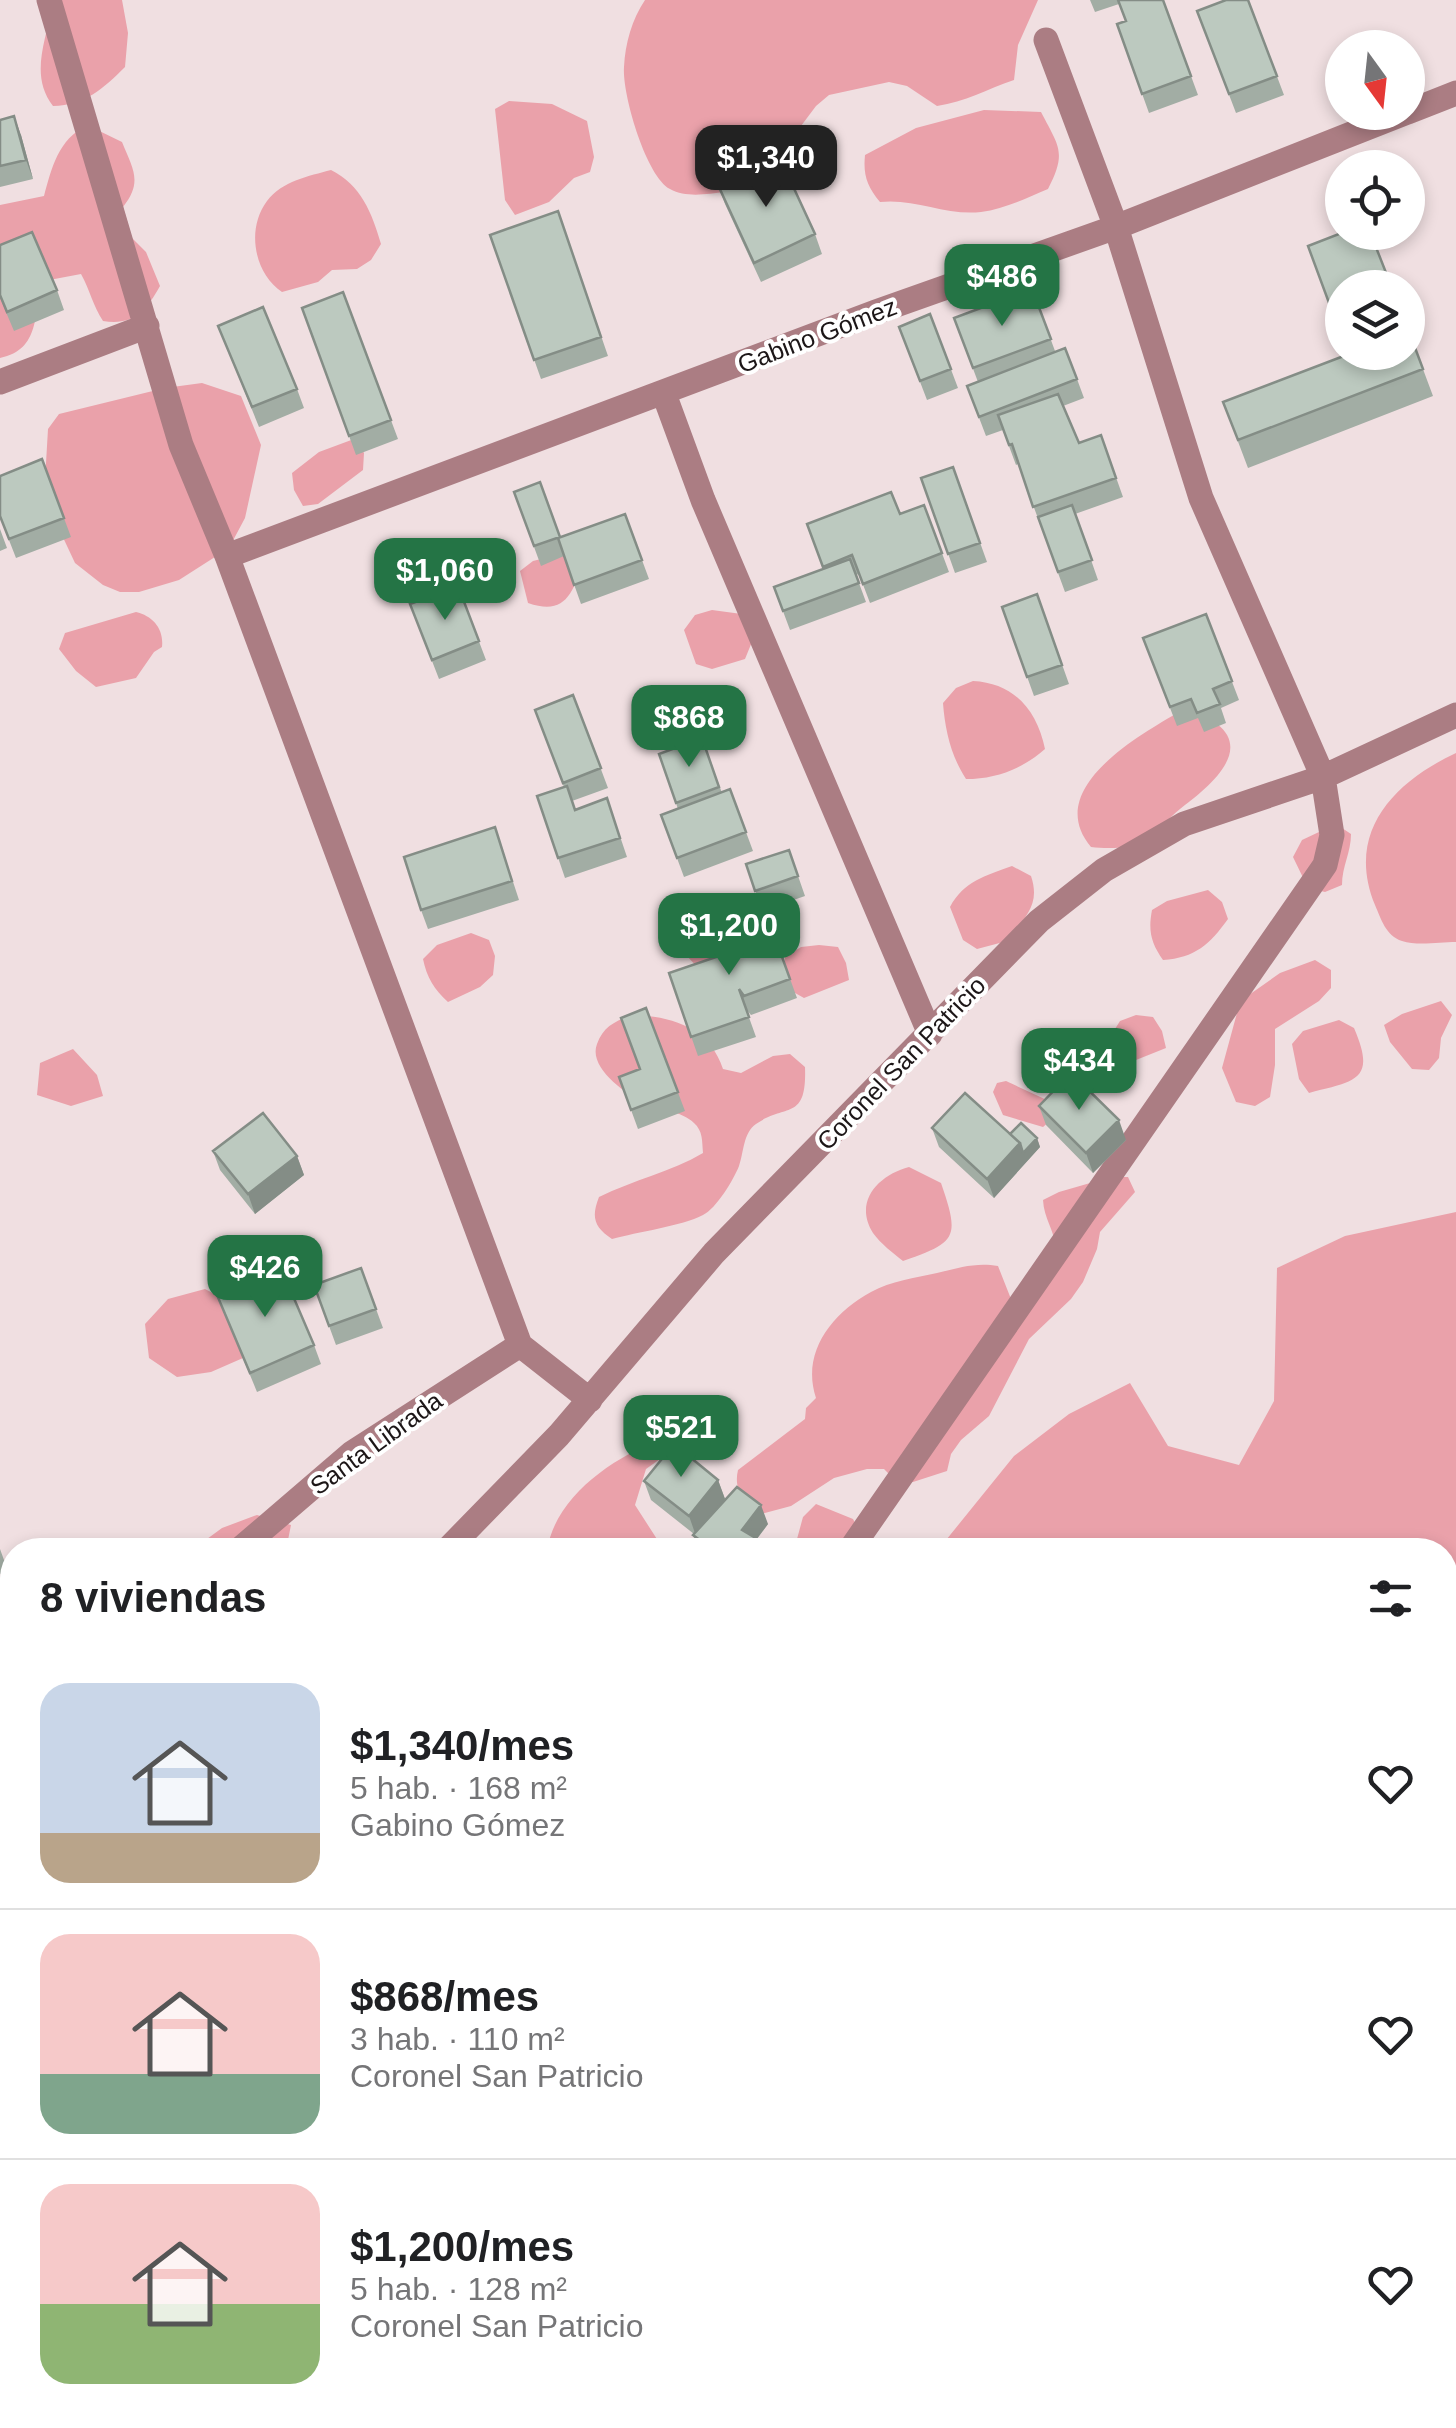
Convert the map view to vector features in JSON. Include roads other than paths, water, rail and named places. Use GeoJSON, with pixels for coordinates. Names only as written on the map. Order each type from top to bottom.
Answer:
{"type":"FeatureCollection","features":[{"type":"Feature","properties":{"kind":"street"},"geometry":{"type":"LineString","coordinates":[[50,0],[181,446],[226,556],[520,1345],[590,1400]]}},
{"type":"Feature","properties":{"kind":"street"},"geometry":{"type":"LineString","coordinates":[[858,1538],[1326,864],[1332,835],[1323,778],[1201,498],[1116,227],[1046,40]]}},
{"type":"Feature","properties":{"kind":"street","name":"Gabino Gómez"},"geometry":{"type":"LineString","coordinates":[[1425,105],[1456,93]]}},
{"type":"Feature","properties":{"kind":"street","name":"Gabino Gómez"},"geometry":{"type":"LineString","coordinates":[[226,556],[876,312],[1116,227],[1361,130]]}},
{"type":"Feature","properties":{"kind":"street"},"geometry":{"type":"LineString","coordinates":[[0,382],[148,326]]}},
{"type":"Feature","properties":{"kind":"street"},"geometry":{"type":"LineString","coordinates":[[664,394],[704,500],[930,1034]]}},
{"type":"Feature","properties":{"kind":"street","name":"Coronel San Patricio"},"geometry":{"type":"LineString","coordinates":[[459,1538],[590,1400],[714,1253],[1039,922],[1104,870],[1184,824],[1323,778],[1456,715]]}},
{"type":"Feature","properties":{"kind":"street","name":"Santa Librada"},"geometry":{"type":"LineString","coordinates":[[253,1538],[352,1453],[520,1345]]}}]}
